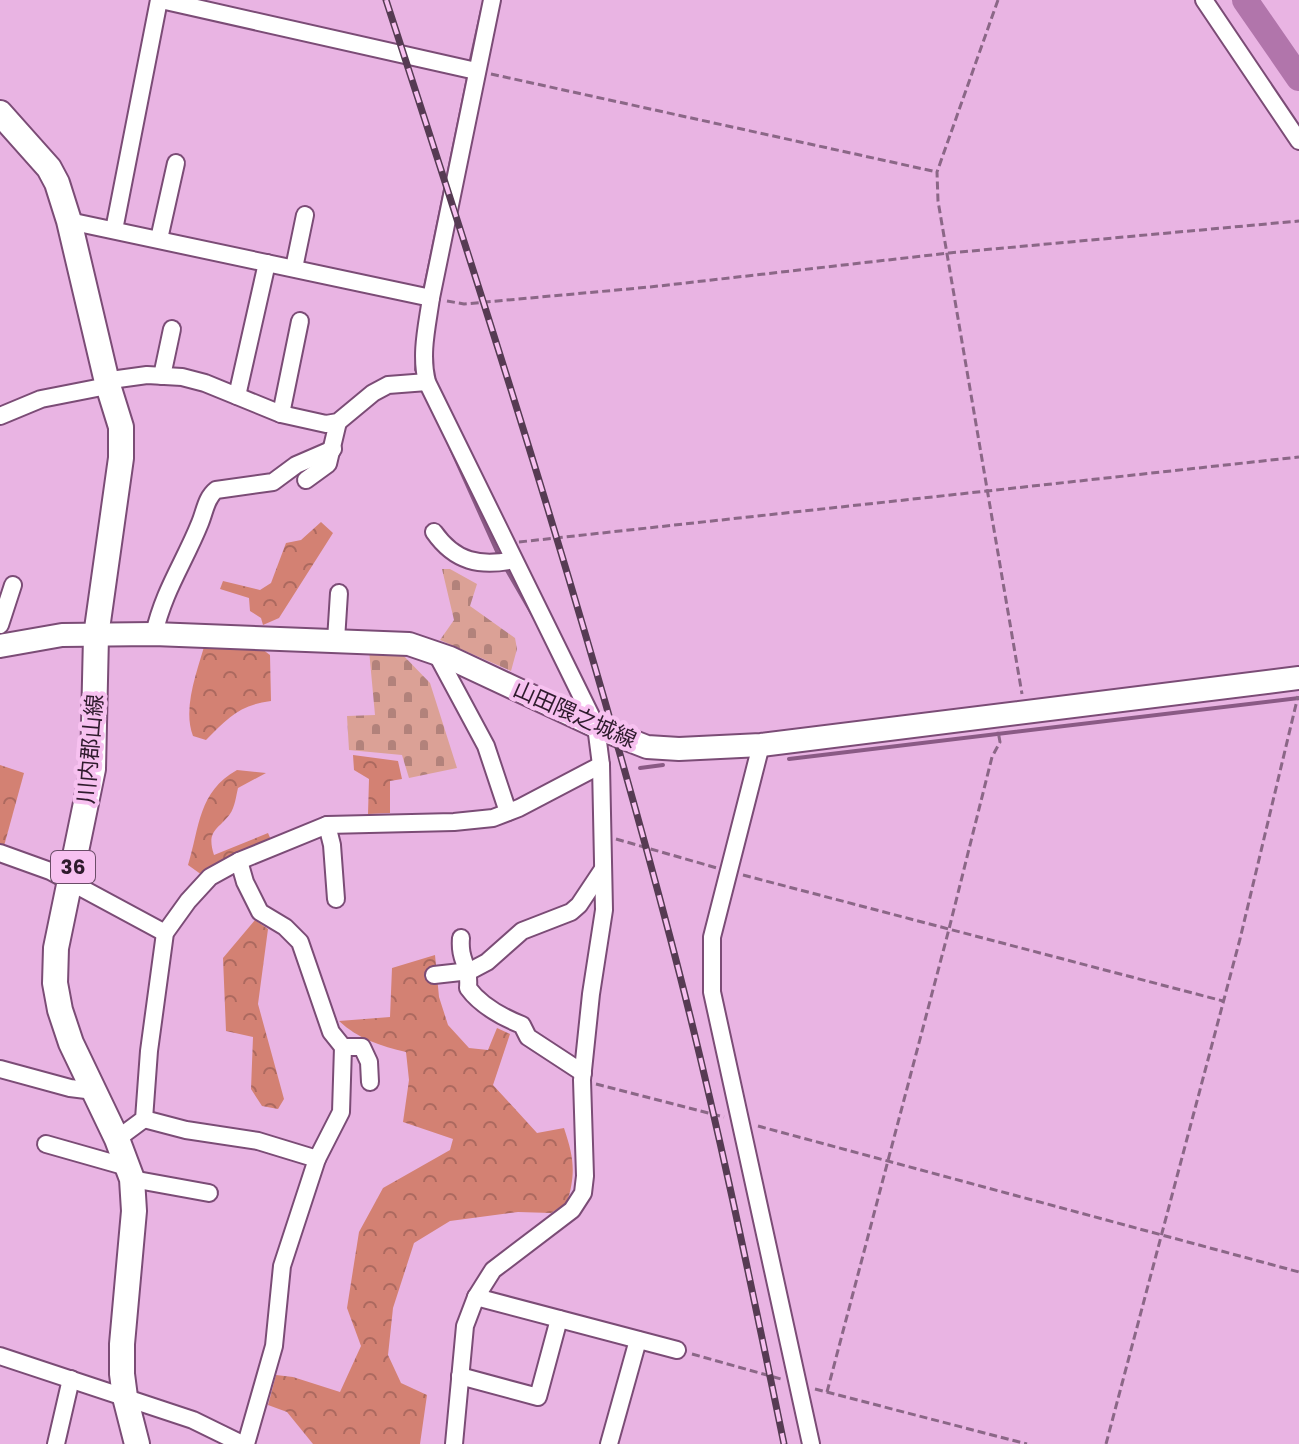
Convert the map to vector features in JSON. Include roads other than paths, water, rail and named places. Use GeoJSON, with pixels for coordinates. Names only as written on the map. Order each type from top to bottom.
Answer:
{"type":"FeatureCollection","features":[{"type":"Feature","properties":{"kind":"main road","name":"川内郡山線"},"geometry":{"type":"LineString","coordinates":[[0,113],[49,168],[57,183],[107,382],[118,410],[122,443],[96,636],[93,769],[56,948],[55,983],[71,1043],[130,1173],[134,1211],[122,1344],[125,1397],[137,1444]]}},
{"type":"Feature","properties":{"kind":"main road","name":"山田隈之城線"},"geometry":{"type":"LineString","coordinates":[[0,646],[62,635],[154,634],[409,644],[511,685],[647,747],[679,749],[761,745],[1025,713],[1298,685]]}},
{"type":"Feature","properties":{"kind":"street"},"geometry":{"type":"LineString","coordinates":[[114,230],[160,0],[472,70]]}},
{"type":"Feature","properties":{"kind":"street"},"geometry":{"type":"LineString","coordinates":[[454,1444],[465,1326],[476,1297],[493,1270],[572,1210],[583,1193],[582,1076],[604,910],[601,765],[596,726],[506,562],[506,543],[427,382],[423,366],[426,297],[472,70],[492,0]]}},
{"type":"Feature","properties":{"kind":"street"},"geometry":{"type":"LineString","coordinates":[[1204,0],[1299,141]]}},
{"type":"Feature","properties":{"kind":"street"},"geometry":{"type":"LineString","coordinates":[[159,239],[176,163]]}},
{"type":"Feature","properties":{"kind":"street"},"geometry":{"type":"LineString","coordinates":[[294,268],[305,215]]}},
{"type":"Feature","properties":{"kind":"street"},"geometry":{"type":"LineString","coordinates":[[69,221],[426,297]]}},
{"type":"Feature","properties":{"kind":"street"},"geometry":{"type":"LineString","coordinates":[[237,396],[267,263]]}},
{"type":"Feature","properties":{"kind":"street"},"geometry":{"type":"LineString","coordinates":[[281,414],[300,321]]}},
{"type":"Feature","properties":{"kind":"street"},"geometry":{"type":"LineString","coordinates":[[162,376],[172,329]]}},
{"type":"Feature","properties":{"kind":"street"},"geometry":{"type":"LineString","coordinates":[[0,416],[41,399],[97,388],[107,382],[162,376],[193,380],[281,414],[326,424],[338,422],[373,393],[388,385],[427,382]]}},
{"type":"Feature","properties":{"kind":"street"},"geometry":{"type":"LineString","coordinates":[[306,480],[328,464],[338,422]]}},
{"type":"Feature","properties":{"kind":"street"},"geometry":{"type":"LineString","coordinates":[[154,634],[171,579],[199,525],[210,495],[216,490],[273,482],[296,465],[333,449]]}},
{"type":"Feature","properties":{"kind":"street"},"geometry":{"type":"LineString","coordinates":[[434,532],[445,547],[457,556],[491,565],[506,562]]}},
{"type":"Feature","properties":{"kind":"street"},"geometry":{"type":"LineString","coordinates":[[0,625],[13,585]]}},
{"type":"Feature","properties":{"kind":"street"},"geometry":{"type":"LineString","coordinates":[[336,640],[339,593]]}},
{"type":"Feature","properties":{"kind":"street"},"geometry":{"type":"LineString","coordinates":[[436,653],[486,746],[508,812]]}},
{"type":"Feature","properties":{"kind":"street"},"geometry":{"type":"LineString","coordinates":[[761,745],[712,937],[711,979],[811,1444]]}},
{"type":"Feature","properties":{"kind":"street"},"geometry":{"type":"LineString","coordinates":[[117,1139],[144,1119],[149,1051],[165,933],[210,877],[239,861],[327,825],[493,818],[601,765]]}},
{"type":"Feature","properties":{"kind":"street"},"geometry":{"type":"LineString","coordinates":[[327,825],[332,845],[336,899]]}},
{"type":"Feature","properties":{"kind":"street"},"geometry":{"type":"LineString","coordinates":[[0,853],[50,871],[165,933]]}},
{"type":"Feature","properties":{"kind":"street"},"geometry":{"type":"LineString","coordinates":[[0,1356],[193,1420],[244,1444],[274,1346],[282,1266],[317,1159],[341,1112],[343,1047],[331,1032],[300,942],[285,927],[260,912],[245,882],[239,861]]}},
{"type":"Feature","properties":{"kind":"street"},"geometry":{"type":"LineString","coordinates":[[434,975],[470,971],[487,962],[522,931],[571,912],[603,869]]}},
{"type":"Feature","properties":{"kind":"street"},"geometry":{"type":"LineString","coordinates":[[461,938],[460,956],[470,971],[468,988],[472,994],[500,1016],[522,1025],[528,1037],[582,1076]]}},
{"type":"Feature","properties":{"kind":"street"},"geometry":{"type":"LineString","coordinates":[[343,1047],[362,1047],[369,1062],[370,1082]]}},
{"type":"Feature","properties":{"kind":"street"},"geometry":{"type":"LineString","coordinates":[[1,1073],[94,1091]]}},
{"type":"Feature","properties":{"kind":"street"},"geometry":{"type":"LineString","coordinates":[[144,1119],[186,1130],[258,1141],[317,1159]]}},
{"type":"Feature","properties":{"kind":"street"},"geometry":{"type":"LineString","coordinates":[[46,1144],[130,1173],[209,1193]]}},
{"type":"Feature","properties":{"kind":"street"},"geometry":{"type":"LineString","coordinates":[[476,1297],[677,1350]]}},
{"type":"Feature","properties":{"kind":"street"},"geometry":{"type":"LineString","coordinates":[[460,1376],[538,1397],[559,1319]]}},
{"type":"Feature","properties":{"kind":"street"},"geometry":{"type":"LineString","coordinates":[[609,1444],[638,1340]]}},
{"type":"Feature","properties":{"kind":"street"},"geometry":{"type":"LineString","coordinates":[[56,1444],[71,1379]]}},
{"type":"Feature","properties":{"kind":"waterway"},"geometry":{"type":"LineString","coordinates":[[1245,0],[1299,78]]}},
{"type":"Feature","properties":{"kind":"waterway"},"geometry":{"type":"LineString","coordinates":[[470,64],[482,10]]}},
{"type":"Feature","properties":{"kind":"waterway"},"geometry":{"type":"LineString","coordinates":[[424,292],[469,73]]}},
{"type":"Feature","properties":{"kind":"waterway"},"geometry":{"type":"LineString","coordinates":[[416,370],[420,320]]}},
{"type":"Feature","properties":{"kind":"waterway"},"geometry":{"type":"LineString","coordinates":[[448,442],[500,558]]}},
{"type":"Feature","properties":{"kind":"waterway"},"geometry":{"type":"LineString","coordinates":[[504,565],[534,617]]}},
{"type":"Feature","properties":{"kind":"waterway"},"geometry":{"type":"LineString","coordinates":[[789,759],[1299,698]]}},
{"type":"Feature","properties":{"kind":"waterway"},"geometry":{"type":"LineString","coordinates":[[640,768],[663,765]]}},
{"type":"Feature","properties":{"kind":"railway"},"geometry":{"type":"LineString","coordinates":[[386,0],[535,466],[638,819],[701,1063],[784,1444]]}}]}
